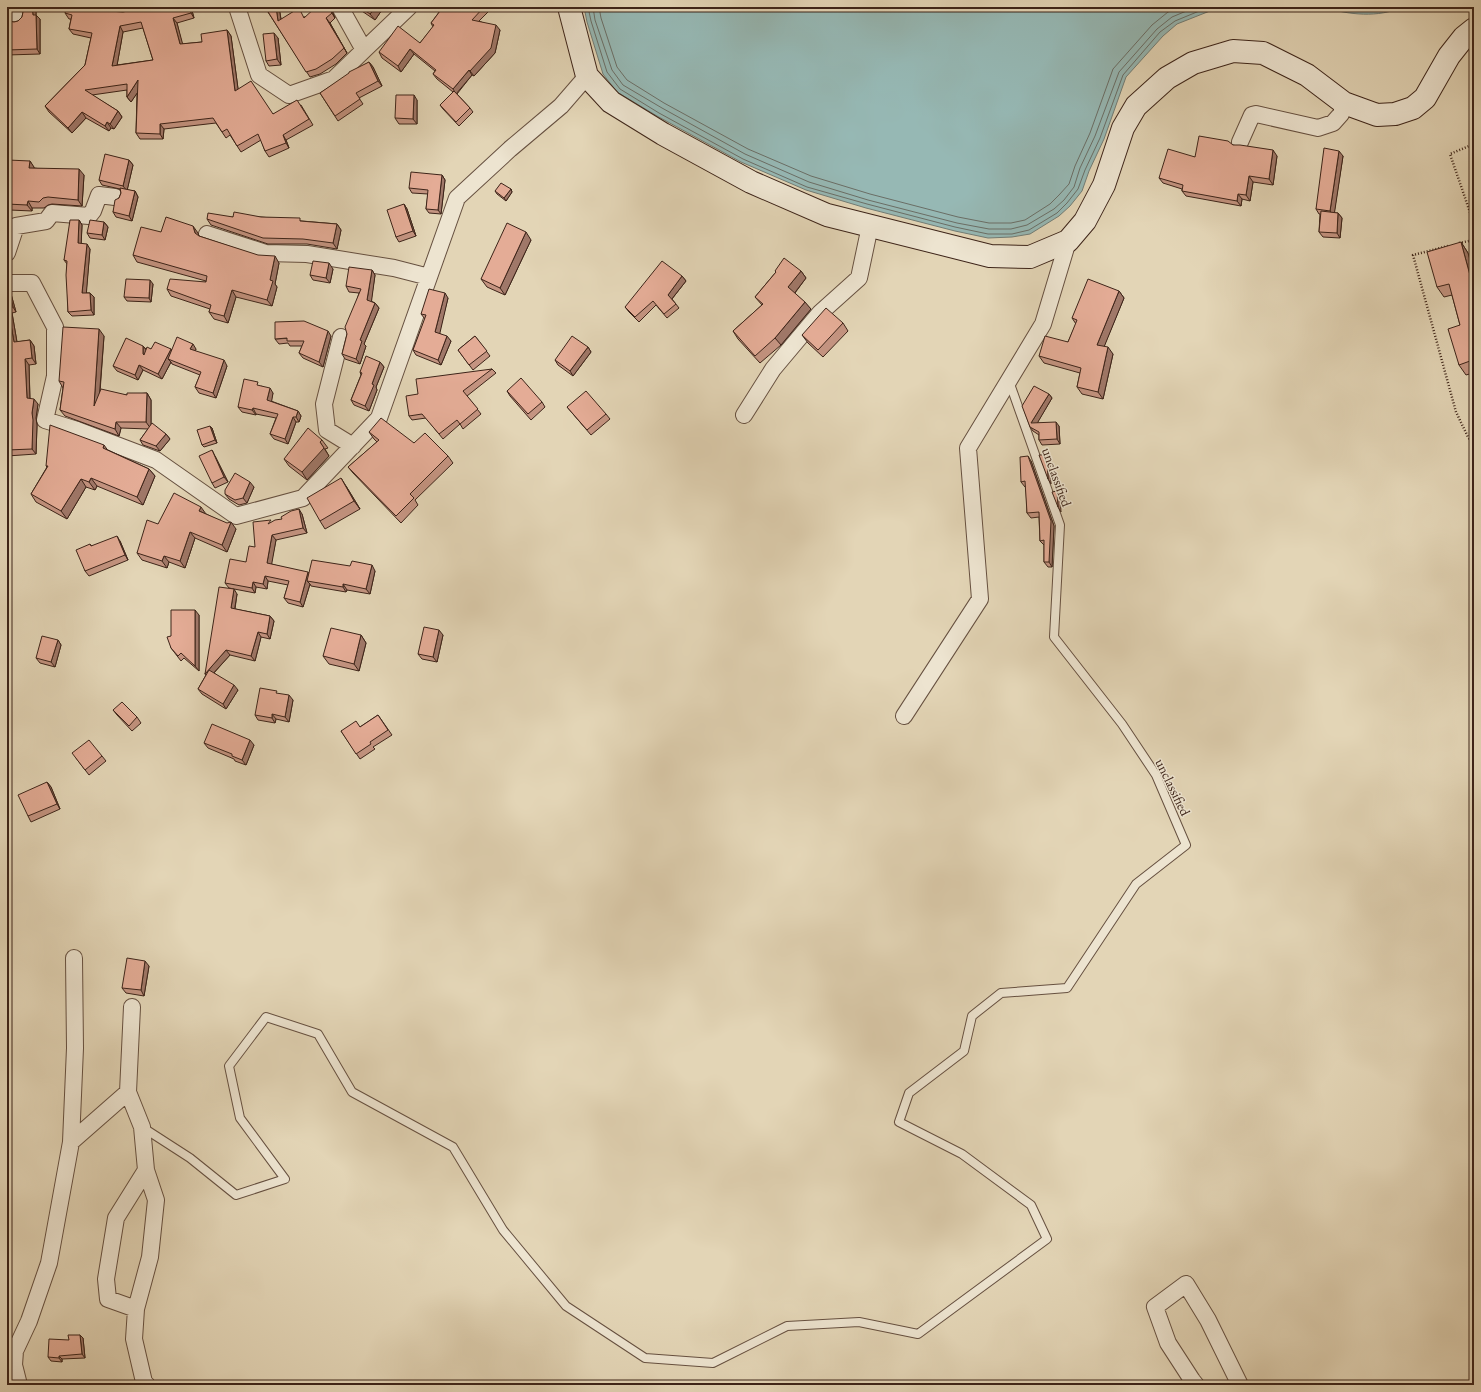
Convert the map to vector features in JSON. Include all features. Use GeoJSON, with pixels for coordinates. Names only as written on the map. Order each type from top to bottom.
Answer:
{"type":"FeatureCollection","features":[{"type":"Feature","properties":{"kind":"main road"},"geometry":{"type":"LineString","coordinates":[[569,7],[587,76],[611,102],[663,134],[738,174],[826,215],[990,256],[1030,257],[1068,241],[1085,221],[1104,185],[1123,128],[1136,106],[1167,78],[1193,63],[1233,51],[1263,53],[1307,75],[1344,103],[1377,115],[1395,114],[1413,108],[1425,98],[1449,56],[1469,33]]}},
{"type":"Feature","properties":{"kind":"street"},"geometry":{"type":"LineString","coordinates":[[237,7],[259,75],[289,95],[334,79],[409,7]]}},
{"type":"Feature","properties":{"kind":"street"},"geometry":{"type":"LineString","coordinates":[[340,7],[364,50]]}},
{"type":"Feature","properties":{"kind":"street"},"geometry":{"type":"LineString","coordinates":[[7,283],[32,283],[55,328],[55,376],[45,420],[77,430],[156,460],[236,516],[303,498],[379,418],[457,198],[510,149],[561,106],[587,76]]}},
{"type":"Feature","properties":{"kind":"street"},"geometry":{"type":"LineString","coordinates":[[1240,142],[1252,115],[1256,114],[1318,128],[1333,123],[1341,114],[1344,103]]}},
{"type":"Feature","properties":{"kind":"street"},"geometry":{"type":"LineString","coordinates":[[7,253],[16,226],[46,221],[52,213],[89,216],[94,211],[99,195],[114,197]]}},
{"type":"Feature","properties":{"kind":"street"},"geometry":{"type":"LineString","coordinates":[[744,415],[773,369],[820,313],[859,278],[870,226]]}},
{"type":"Feature","properties":{"kind":"street"},"geometry":{"type":"LineString","coordinates":[[207,234],[266,252],[307,254],[394,268],[429,277]]}},
{"type":"Feature","properties":{"kind":"street"},"geometry":{"type":"LineString","coordinates":[[904,716],[980,599],[968,448],[1043,324],[1068,241]]}},
{"type":"Feature","properties":{"kind":"street"},"geometry":{"type":"LineString","coordinates":[[342,336],[324,404],[326,430],[353,446]]}},
{"type":"Feature","properties":{"kind":"street"},"geometry":{"type":"LineString","coordinates":[[18,1385],[14,1365],[15,1351],[30,1321],[50,1263],[71,1142],[75,1048],[74,958]]}},
{"type":"Feature","properties":{"kind":"street"},"geometry":{"type":"LineString","coordinates":[[132,1007],[128,1092],[142,1127],[146,1170],[156,1200],[150,1257],[136,1309],[134,1339],[145,1384]]}},
{"type":"Feature","properties":{"kind":"street"},"geometry":{"type":"LineString","coordinates":[[71,1142],[128,1092]]}},
{"type":"Feature","properties":{"kind":"street"},"geometry":{"type":"LineString","coordinates":[[136,1309],[108,1299],[106,1279],[116,1218],[146,1170]]}},
{"type":"Feature","properties":{"kind":"street"},"geometry":{"type":"LineString","coordinates":[[1196,1385],[1168,1343],[1155,1307],[1186,1284],[1208,1320],[1240,1385]]}},
{"type":"Feature","properties":{"kind":"lane","name":"unclassified"},"geometry":{"type":"LineString","coordinates":[[142,1127],[190,1158],[236,1195],[285,1179],[240,1118],[229,1066],[266,1016],[318,1034],[352,1092],[453,1147],[503,1230],[566,1306],[645,1358],[713,1363],[786,1326],[859,1322],[918,1334],[1047,1239],[1031,1204],[962,1154],[899,1122],[909,1093],[964,1051],[972,1016],[1001,993],[1067,988],[1136,884],[1186,845],[1156,775],[1122,724],[1054,637],[1060,525],[1008,381]]}},
{"type":"Feature","properties":{"kind":"path"},"geometry":{"type":"LineString","coordinates":[[1474,144],[1450,154],[1474,224]]}},
{"type":"Feature","properties":{"kind":"path"},"geometry":{"type":"LineString","coordinates":[[1459,244],[1474,240]]}},
{"type":"Feature","properties":{"kind":"path"},"geometry":{"type":"LineString","coordinates":[[1451,245],[1413,255],[1456,412],[1468,438],[1474,445]]}},
{"type":"Feature","properties":{"kind":"water"},"geometry":{"type":"Polygon","coordinates":[[[584,7],[1220,7],[1177,24],[1163,36],[1126,77],[1104,139],[1089,171],[1082,191],[1070,206],[1059,216],[1030,234],[1012,237],[988,238],[866,208],[806,190],[741,162],[657,116],[617,92],[603,74],[587,22],[584,7]]]}},
{"type":"Feature","properties":{"kind":"water"},"geometry":{"type":"Polygon","coordinates":[[[1325,7],[1401,7],[1384,13],[1363,14],[1343,12],[1325,7]]]}},
{"type":"Feature","properties":{"kind":"building"},"geometry":{"type":"Polygon","coordinates":[[[21,7],[32,7],[33,15],[36,15],[37,49],[7,50],[7,21],[18,21],[22,17],[23,12],[21,7]]]}},
{"type":"Feature","properties":{"kind":"building"},"geometry":{"type":"Polygon","coordinates":[[[66,7],[97,7],[96,10],[123,12],[137,9],[136,7],[189,7],[191,13],[173,18],[180,44],[202,42],[201,34],[227,30],[235,91],[251,81],[273,114],[297,100],[309,119],[283,135],[286,143],[265,151],[258,134],[237,146],[227,129],[222,132],[213,118],[160,124],[160,134],[136,133],[138,80],[127,97],[127,84],[85,90],[118,111],[110,124],[107,122],[105,126],[82,112],[68,128],[45,106],[85,65],[92,33],[69,29],[72,15],[65,13],[66,7]],[[141,22],[120,26],[112,66],[153,60],[141,22]]]}},
{"type":"Feature","properties":{"kind":"building"},"geometry":{"type":"Polygon","coordinates":[[[265,7],[276,7],[278,21],[299,8],[304,18],[316,7],[328,7],[332,13],[326,18],[344,48],[332,59],[316,69],[306,72],[265,7]]]}},
{"type":"Feature","properties":{"kind":"building"},"geometry":{"type":"Polygon","coordinates":[[[360,7],[376,7],[370,14],[360,7]]]}},
{"type":"Feature","properties":{"kind":"building"},"geometry":{"type":"Polygon","coordinates":[[[443,7],[484,7],[472,20],[496,25],[491,48],[453,89],[433,74],[436,70],[410,49],[398,66],[379,52],[398,26],[420,43],[434,25],[431,23],[443,7]]]}},
{"type":"Feature","properties":{"kind":"building"},"geometry":{"type":"Polygon","coordinates":[[[274,33],[277,59],[266,61],[263,34],[274,33]]]}},
{"type":"Feature","properties":{"kind":"building"},"geometry":{"type":"Polygon","coordinates":[[[369,62],[378,81],[356,93],[360,99],[335,116],[320,93],[349,72],[369,62]]]}},
{"type":"Feature","properties":{"kind":"building"},"geometry":{"type":"Polygon","coordinates":[[[454,91],[470,108],[456,122],[440,105],[454,91]]]}},
{"type":"Feature","properties":{"kind":"building"},"geometry":{"type":"Polygon","coordinates":[[[396,95],[414,95],[413,119],[395,118],[396,95]]]}},
{"type":"Feature","properties":{"kind":"building"},"geometry":{"type":"Polygon","coordinates":[[[1199,136],[1228,141],[1233,145],[1273,150],[1269,179],[1249,176],[1246,195],[1238,194],[1237,201],[1182,191],[1183,185],[1159,178],[1168,149],[1195,157],[1199,136]]]}},
{"type":"Feature","properties":{"kind":"building"},"geometry":{"type":"Polygon","coordinates":[[[1324,148],[1339,151],[1330,211],[1316,209],[1324,148]]]}},
{"type":"Feature","properties":{"kind":"building"},"geometry":{"type":"Polygon","coordinates":[[[105,154],[129,160],[123,186],[99,180],[105,154]]]}},
{"type":"Feature","properties":{"kind":"building"},"geometry":{"type":"Polygon","coordinates":[[[8,160],[30,161],[29,168],[79,169],[78,200],[48,197],[43,198],[39,202],[28,201],[27,205],[7,204],[8,160]]]}},
{"type":"Feature","properties":{"kind":"building"},"geometry":{"type":"Polygon","coordinates":[[[411,172],[442,175],[438,210],[426,209],[428,190],[409,188],[411,172]]]}},
{"type":"Feature","properties":{"kind":"building"},"geometry":{"type":"Polygon","coordinates":[[[501,183],[511,189],[504,198],[495,191],[501,183]]]}},
{"type":"Feature","properties":{"kind":"building"},"geometry":{"type":"Polygon","coordinates":[[[120,188],[135,191],[129,216],[113,212],[115,200],[119,198],[121,193],[120,188]]]}},
{"type":"Feature","properties":{"kind":"building"},"geometry":{"type":"Polygon","coordinates":[[[404,204],[413,231],[396,237],[387,210],[404,204]]]}},
{"type":"Feature","properties":{"kind":"building"},"geometry":{"type":"Polygon","coordinates":[[[1321,211],[1338,213],[1337,233],[1319,232],[1321,211]]]}},
{"type":"Feature","properties":{"kind":"building"},"geometry":{"type":"Polygon","coordinates":[[[234,212],[261,217],[300,218],[300,221],[337,224],[333,243],[303,239],[263,238],[207,219],[208,213],[233,217],[234,212]]]}},
{"type":"Feature","properties":{"kind":"building"},"geometry":{"type":"Polygon","coordinates":[[[166,217],[193,226],[195,233],[199,236],[258,255],[275,256],[270,280],[273,281],[267,300],[232,290],[224,316],[209,312],[211,305],[167,289],[170,279],[206,282],[207,276],[133,255],[141,227],[161,232],[166,217]]]}},
{"type":"Feature","properties":{"kind":"building"},"geometry":{"type":"Polygon","coordinates":[[[70,220],[79,220],[78,243],[87,244],[82,293],[90,293],[91,310],[68,312],[66,275],[67,261],[64,260],[70,220]]]}},
{"type":"Feature","properties":{"kind":"building"},"geometry":{"type":"Polygon","coordinates":[[[90,220],[104,222],[102,235],[87,233],[90,220]]]}},
{"type":"Feature","properties":{"kind":"building"},"geometry":{"type":"Polygon","coordinates":[[[507,223],[526,232],[500,288],[481,279],[507,223]]]}},
{"type":"Feature","properties":{"kind":"building"},"geometry":{"type":"Polygon","coordinates":[[[1461,242],[1471,279],[1474,279],[1474,375],[1470,361],[1459,365],[1448,329],[1460,325],[1449,284],[1437,287],[1427,252],[1461,242]]]}},
{"type":"Feature","properties":{"kind":"building"},"geometry":{"type":"Polygon","coordinates":[[[784,258],[801,271],[788,287],[805,302],[775,338],[755,356],[733,331],[763,304],[755,297],[776,272],[775,271],[784,258]]]}},
{"type":"Feature","properties":{"kind":"building"},"geometry":{"type":"Polygon","coordinates":[[[313,261],[329,263],[326,278],[310,275],[313,261]]]}},
{"type":"Feature","properties":{"kind":"building"},"geometry":{"type":"Polygon","coordinates":[[[662,261],[682,276],[668,295],[676,304],[664,314],[653,301],[635,317],[625,307],[662,261]]]}},
{"type":"Feature","properties":{"kind":"building"},"geometry":{"type":"Polygon","coordinates":[[[349,267],[372,270],[367,300],[375,303],[360,340],[362,341],[356,359],[342,354],[347,334],[345,327],[361,289],[346,286],[349,267]]]}},
{"type":"Feature","properties":{"kind":"building"},"geometry":{"type":"Polygon","coordinates":[[[126,279],[150,280],[149,298],[124,297],[126,279]]]}},
{"type":"Feature","properties":{"kind":"building"},"geometry":{"type":"Polygon","coordinates":[[[1088,279],[1119,291],[1097,345],[1108,347],[1098,392],[1077,387],[1081,368],[1039,356],[1045,336],[1068,342],[1077,320],[1072,318],[1088,279]]]}},
{"type":"Feature","properties":{"kind":"building"},"geometry":{"type":"Polygon","coordinates":[[[8,288],[13,307],[8,308],[14,342],[30,340],[32,358],[25,359],[27,398],[34,399],[32,413],[32,449],[7,450],[8,288]]]}},
{"type":"Feature","properties":{"kind":"building"},"geometry":{"type":"Polygon","coordinates":[[[429,289],[445,293],[435,332],[447,336],[438,360],[413,350],[426,315],[421,314],[429,289]]]}},
{"type":"Feature","properties":{"kind":"building"},"geometry":{"type":"Polygon","coordinates":[[[826,308],[843,323],[818,350],[802,335],[826,308]]]}},
{"type":"Feature","properties":{"kind":"building"},"geometry":{"type":"Polygon","coordinates":[[[304,321],[328,331],[319,362],[299,353],[304,341],[287,341],[287,338],[275,339],[275,322],[304,321]]]}},
{"type":"Feature","properties":{"kind":"building"},"geometry":{"type":"Polygon","coordinates":[[[63,327],[99,329],[94,406],[101,389],[127,395],[127,393],[147,393],[146,422],[116,422],[115,429],[60,410],[64,382],[59,381],[63,327]]]}},
{"type":"Feature","properties":{"kind":"building"},"geometry":{"type":"Polygon","coordinates":[[[475,336],[487,351],[469,365],[458,350],[475,336]]]}},
{"type":"Feature","properties":{"kind":"building"},"geometry":{"type":"Polygon","coordinates":[[[572,336],[588,347],[570,371],[555,360],[572,336]]]}},
{"type":"Feature","properties":{"kind":"building"},"geometry":{"type":"Polygon","coordinates":[[[177,337],[193,344],[190,349],[224,360],[213,393],[195,387],[201,372],[168,359],[177,337]]]}},
{"type":"Feature","properties":{"kind":"building"},"geometry":{"type":"Polygon","coordinates":[[[126,338],[143,346],[144,355],[147,347],[151,349],[155,342],[171,349],[158,374],[139,365],[135,375],[113,366],[126,338]]]}},
{"type":"Feature","properties":{"kind":"building"},"geometry":{"type":"Polygon","coordinates":[[[366,356],[380,362],[372,384],[374,385],[365,406],[351,400],[362,373],[360,372],[366,356]]]}},
{"type":"Feature","properties":{"kind":"building"},"geometry":{"type":"Polygon","coordinates":[[[492,369],[463,391],[478,409],[460,424],[457,420],[439,434],[422,414],[409,416],[406,396],[418,394],[416,379],[492,369]]]}},
{"type":"Feature","properties":{"kind":"building"},"geometry":{"type":"Polygon","coordinates":[[[521,378],[542,402],[528,414],[507,391],[521,378]]]}},
{"type":"Feature","properties":{"kind":"building"},"geometry":{"type":"Polygon","coordinates":[[[244,379],[258,382],[257,385],[270,388],[267,400],[298,411],[296,417],[293,417],[285,439],[270,434],[278,414],[253,408],[252,410],[238,407],[244,379]]]}},
{"type":"Feature","properties":{"kind":"building"},"geometry":{"type":"Polygon","coordinates":[[[1034,386],[1049,394],[1031,423],[1056,422],[1057,439],[1039,440],[1039,432],[1030,427],[1022,406],[1034,386]]]}},
{"type":"Feature","properties":{"kind":"building"},"geometry":{"type":"Polygon","coordinates":[[[586,391],[606,414],[587,430],[567,407],[586,391]]]}},
{"type":"Feature","properties":{"kind":"building"},"geometry":{"type":"Polygon","coordinates":[[[381,418],[414,443],[425,433],[448,456],[410,494],[414,498],[396,516],[348,467],[379,440],[369,432],[381,418]]]}},
{"type":"Feature","properties":{"kind":"building"},"geometry":{"type":"Polygon","coordinates":[[[152,423],[166,434],[156,446],[140,440],[152,423]]]}},
{"type":"Feature","properties":{"kind":"building"},"geometry":{"type":"Polygon","coordinates":[[[50,425],[104,445],[103,448],[149,469],[137,497],[91,478],[89,482],[81,479],[61,511],[31,494],[48,466],[46,466],[50,425]]]}},
{"type":"Feature","properties":{"kind":"building"},"geometry":{"type":"Polygon","coordinates":[[[210,426],[215,440],[202,445],[197,430],[210,426]]]}},
{"type":"Feature","properties":{"kind":"building"},"geometry":{"type":"Polygon","coordinates":[[[308,428],[322,440],[320,442],[324,448],[302,472],[284,459],[308,428]]]}},
{"type":"Feature","properties":{"kind":"building"},"geometry":{"type":"Polygon","coordinates":[[[212,450],[224,477],[212,483],[199,456],[212,450]]]}},
{"type":"Feature","properties":{"kind":"building"},"geometry":{"type":"Polygon","coordinates":[[[1039,455],[1047,455],[1048,479],[1039,455]]]}},
{"type":"Feature","properties":{"kind":"building"},"geometry":{"type":"Polygon","coordinates":[[[1028,456],[1051,521],[1049,562],[1044,562],[1044,540],[1040,541],[1039,512],[1027,513],[1025,481],[1021,482],[1020,457],[1028,456]]]}},
{"type":"Feature","properties":{"kind":"building"},"geometry":{"type":"Polygon","coordinates":[[[235,473],[250,482],[243,498],[235,500],[225,494],[225,490],[235,473]]]}},
{"type":"Feature","properties":{"kind":"building"},"geometry":{"type":"Polygon","coordinates":[[[341,478],[354,501],[320,521],[307,498],[341,478]]]}},
{"type":"Feature","properties":{"kind":"building"},"geometry":{"type":"Polygon","coordinates":[[[1057,491],[1058,507],[1052,492],[1057,491]]]}},
{"type":"Feature","properties":{"kind":"building"},"geometry":{"type":"Polygon","coordinates":[[[174,493],[201,507],[199,511],[227,523],[231,522],[222,545],[190,532],[180,561],[164,556],[162,561],[137,553],[147,520],[158,524],[174,493]]]}},
{"type":"Feature","properties":{"kind":"building"},"geometry":{"type":"Polygon","coordinates":[[[299,509],[303,528],[272,535],[267,563],[308,572],[300,602],[284,598],[289,581],[265,576],[263,584],[253,582],[252,588],[225,583],[230,559],[246,562],[249,546],[255,547],[253,522],[271,520],[268,524],[275,520],[282,519],[281,517],[291,511],[299,509]]]}},
{"type":"Feature","properties":{"kind":"building"},"geometry":{"type":"Polygon","coordinates":[[[117,536],[125,555],[85,571],[76,550],[117,536]]]}},
{"type":"Feature","properties":{"kind":"building"},"geometry":{"type":"Polygon","coordinates":[[[312,560],[350,566],[352,561],[372,565],[366,589],[343,584],[343,587],[307,581],[312,560]]]}},
{"type":"Feature","properties":{"kind":"building"},"geometry":{"type":"Polygon","coordinates":[[[219,587],[234,589],[231,608],[270,616],[267,634],[258,632],[251,656],[226,650],[205,674],[219,587]]]}},
{"type":"Feature","properties":{"kind":"building"},"geometry":{"type":"Polygon","coordinates":[[[171,610],[195,610],[195,666],[181,653],[178,656],[171,648],[167,637],[171,636],[171,610]]]}},
{"type":"Feature","properties":{"kind":"building"},"geometry":{"type":"Polygon","coordinates":[[[424,627],[439,630],[433,657],[418,654],[424,627]]]}},
{"type":"Feature","properties":{"kind":"building"},"geometry":{"type":"Polygon","coordinates":[[[331,628],[361,635],[354,664],[323,656],[331,628]]]}},
{"type":"Feature","properties":{"kind":"building"},"geometry":{"type":"Polygon","coordinates":[[[42,636],[58,640],[51,662],[36,658],[42,636]]]}},
{"type":"Feature","properties":{"kind":"building"},"geometry":{"type":"Polygon","coordinates":[[[209,670],[234,685],[223,704],[198,689],[209,670]]]}},
{"type":"Feature","properties":{"kind":"building"},"geometry":{"type":"Polygon","coordinates":[[[260,688],[289,695],[285,717],[272,714],[272,718],[255,715],[260,688]]]}},
{"type":"Feature","properties":{"kind":"building"},"geometry":{"type":"Polygon","coordinates":[[[122,702],[137,717],[129,726],[113,710],[122,702]]]}},
{"type":"Feature","properties":{"kind":"building"},"geometry":{"type":"Polygon","coordinates":[[[378,715],[388,730],[356,754],[341,731],[356,721],[360,727],[378,715]]]}},
{"type":"Feature","properties":{"kind":"building"},"geometry":{"type":"Polygon","coordinates":[[[212,724],[250,740],[242,760],[232,756],[232,754],[204,743],[212,724]]]}},
{"type":"Feature","properties":{"kind":"building"},"geometry":{"type":"Polygon","coordinates":[[[89,740],[102,756],[85,770],[72,753],[89,740]]]}},
{"type":"Feature","properties":{"kind":"building"},"geometry":{"type":"Polygon","coordinates":[[[47,782],[57,804],[28,816],[18,795],[47,782]]]}},
{"type":"Feature","properties":{"kind":"building"},"geometry":{"type":"Polygon","coordinates":[[[127,958],[145,961],[141,990],[122,988],[127,958]]]}},
{"type":"Feature","properties":{"kind":"building"},"geometry":{"type":"Polygon","coordinates":[[[68,1335],[80,1335],[82,1354],[59,1356],[59,1358],[48,1357],[49,1339],[69,1340],[68,1335]]]}}]}
